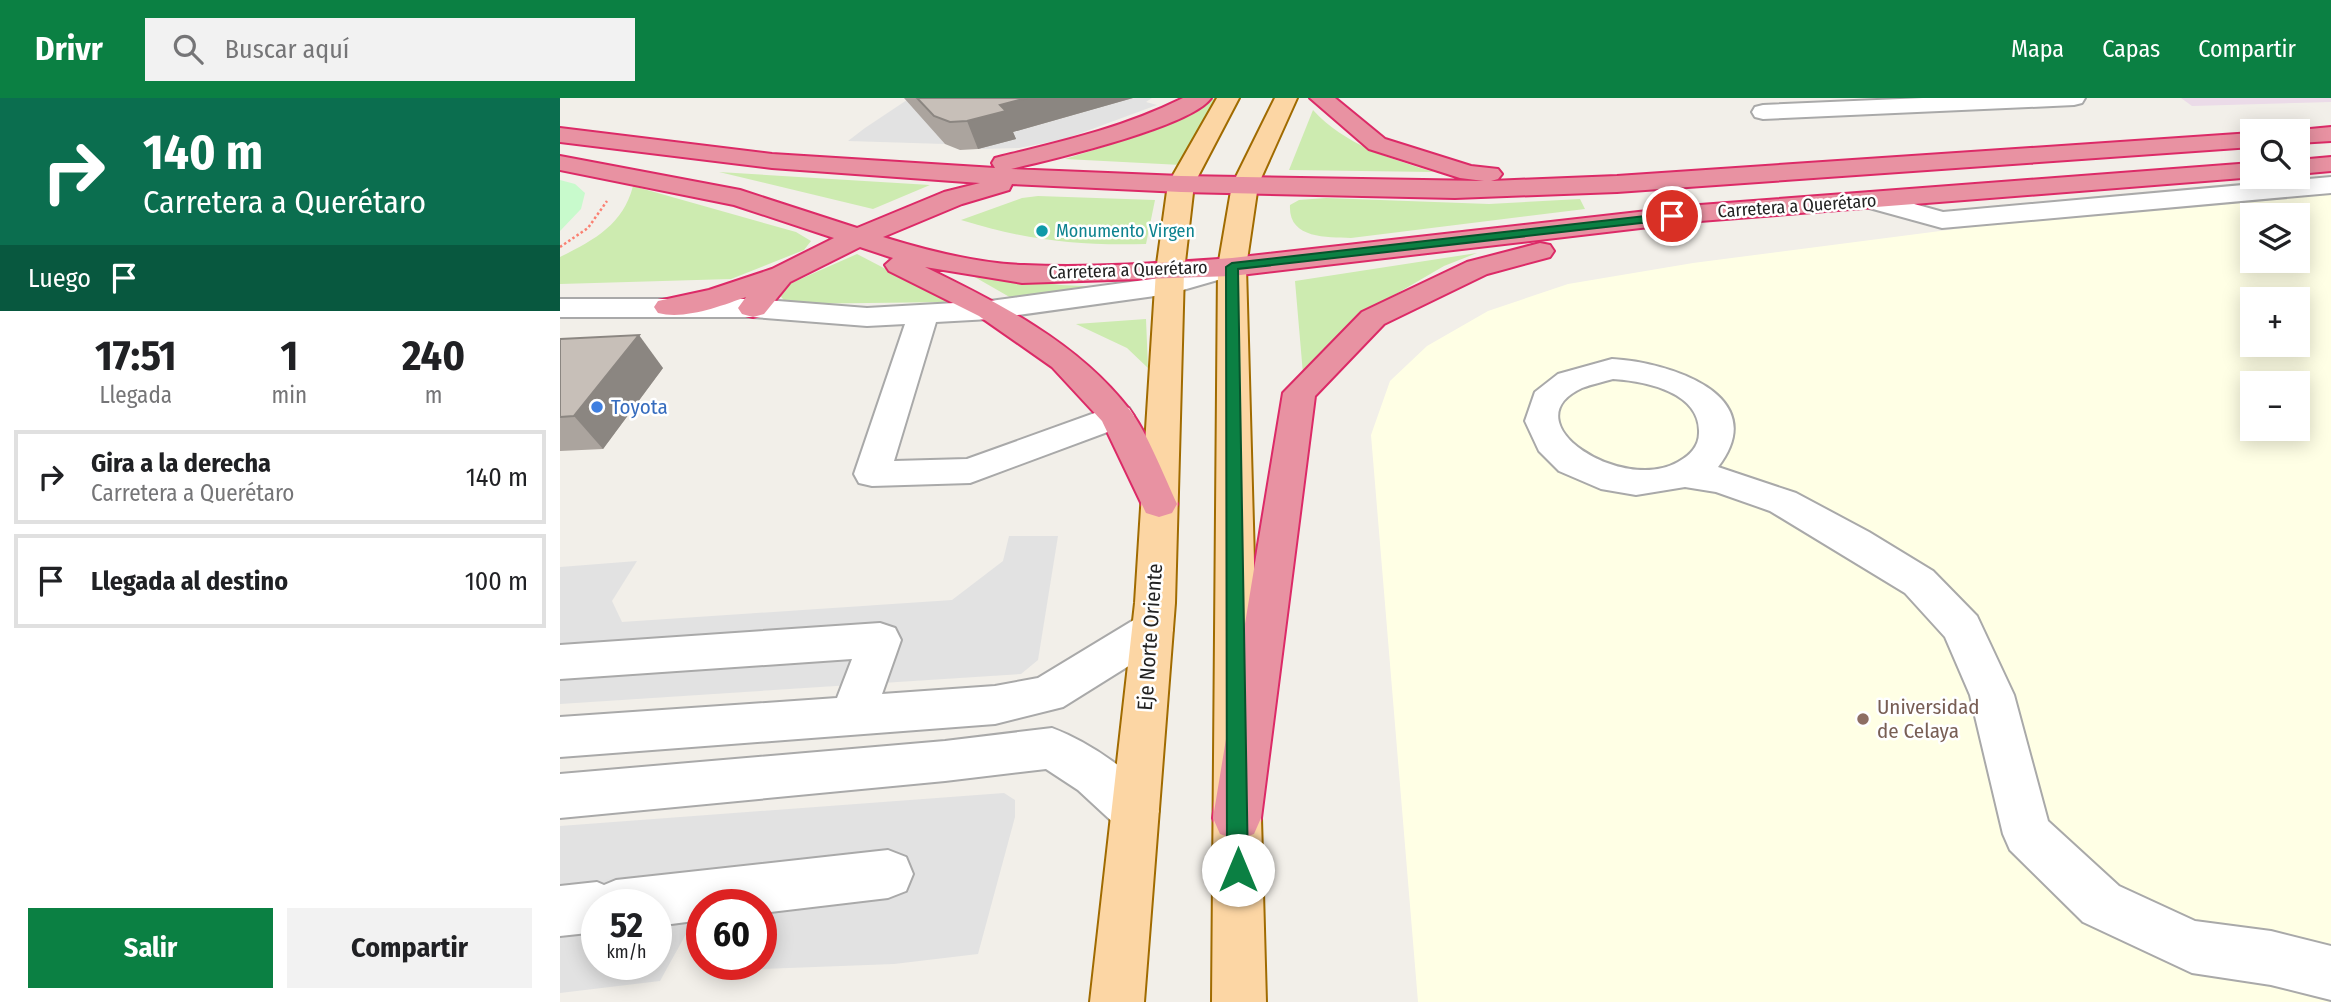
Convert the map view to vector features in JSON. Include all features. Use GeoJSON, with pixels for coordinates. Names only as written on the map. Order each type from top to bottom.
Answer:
{"type":"FeatureCollection","features":[{"type":"Feature","properties":{"kind":"highway"},"geometry":{"type":"LineString","coordinates":[[958,174],[1076,147],[1140,126],[1200,98]]}},
{"type":"Feature","properties":{"kind":"highway"},"geometry":{"type":"LineString","coordinates":[[1321,98],[1377,144],[1469,173],[1617,184]]}},
{"type":"Feature","properties":{"kind":"highway"},"geometry":{"type":"LineString","coordinates":[[2310,135],[2331,134]]}},
{"type":"Feature","properties":{"kind":"highway","name":"Carretera a Querétaro"},"geometry":{"type":"LineString","coordinates":[[560,135],[772,161],[958,174],[1181,184],[1455,190],[1617,184],[2240,140]]}},
{"type":"Feature","properties":{"kind":"highway","name":"Carretera a Querétaro"},"geometry":{"type":"LineString","coordinates":[[560,163],[740,198],[917,257],[1021,274],[1170,278]]}},
{"type":"Feature","properties":{"kind":"highway"},"geometry":{"type":"LineString","coordinates":[[2310,166],[2331,164]]}},
{"type":"Feature","properties":{"kind":"highway","name":"Carretera a Querétaro"},"geometry":{"type":"LineString","coordinates":[[1232,267],[1700,213],[2240,171]]}},
{"type":"Feature","properties":{"kind":"highway"},"geometry":{"type":"LineString","coordinates":[[668,307],[716,298],[780,276],[856,238],[953,198],[1030,178]]}},
{"type":"Feature","properties":{"kind":"highway"},"geometry":{"type":"LineString","coordinates":[[1237,818],[1299,393],[1373,318],[1477,268],[1700,213]]}},
{"type":"Feature","properties":{"kind":"highway"},"geometry":{"type":"LineString","coordinates":[[856,238],[922,278],[990,310],[1063,360],[1117,416],[1159,504]]}},
{"type":"Feature","properties":{"kind":"highway"},"geometry":{"type":"LineString","coordinates":[[752,307],[780,276]]}},
{"type":"Feature","properties":{"kind":"main road"},"geometry":{"type":"LineString","coordinates":[[1181,184],[1228,98]]}},
{"type":"Feature","properties":{"kind":"main road"},"geometry":{"type":"LineString","coordinates":[[1239,1002],[1232,267],[1245,185],[1286,98]]}},
{"type":"Feature","properties":{"kind":"main road","name":"Eje Norte Oriente"},"geometry":{"type":"LineString","coordinates":[[1117,1002],[1152,629],[1170,278],[1181,184]]}},
{"type":"Feature","properties":{"kind":"street"},"geometry":{"type":"LineString","coordinates":[[1763,113],[2074,98]]}},
{"type":"Feature","properties":{"kind":"street"},"geometry":{"type":"LineString","coordinates":[[1871,200],[1942,220],[2331,185]]}},
{"type":"Feature","properties":{"kind":"street"},"geometry":{"type":"LineString","coordinates":[[560,308],[752,307],[867,317],[990,310],[1232,267]]}},
{"type":"Feature","properties":{"kind":"street"},"geometry":{"type":"LineString","coordinates":[[922,314],[872,474],[970,471],[1117,416]]}},
{"type":"Feature","properties":{"kind":"street"},"geometry":{"type":"LineString","coordinates":[[1686,475],[1706,462],[1717,444],[1717,425],[1708,406],[1691,390],[1667,377],[1640,370],[1612,369],[1586,373],[1563,383],[1549,397],[1541,414],[1543,432],[1554,450],[1574,466],[1600,478],[1629,483],[1660,482],[1686,475],[1720,480],[1783,502],[1919,582],[1962,628],[1992,695],[2027,834],[2101,904],[2192,947],[2271,958],[2331,973]]}},
{"type":"Feature","properties":{"kind":"street"},"geometry":{"type":"LineString","coordinates":[[560,737],[995,705],[1048,694],[1152,629]]}},
{"type":"Feature","properties":{"kind":"street"},"geometry":{"type":"LineString","coordinates":[[560,662],[880,640],[852,715]]}},
{"type":"Feature","properties":{"kind":"street"},"geometry":{"type":"LineString","coordinates":[[560,796],[945,761],[1052,748],[1094,775],[1135,811]]}},
{"type":"Feature","properties":{"kind":"street"},"geometry":{"type":"LineString","coordinates":[[672,899],[888,874]]}},
{"type":"Feature","properties":{"kind":"street"},"geometry":{"type":"LineString","coordinates":[[560,911],[581,909]]}},
{"type":"Feature","properties":{"kind":"path"},"geometry":{"type":"LineString","coordinates":[[560,247],[584,233],[601,214],[610,193],[610,173]]}},
{"type":"Feature","properties":{"kind":"shaded area"},"geometry":{"type":"Polygon","coordinates":[[[1133,98],[1152,98],[1146,102],[1157,105],[1065,139],[1019,148],[978,149],[1015,139],[1010,133],[1133,98]]]}},
{"type":"Feature","properties":{"kind":"shaded area"},"geometry":{"type":"Polygon","coordinates":[[[2181,98],[2331,98],[2331,102],[2192,106],[2181,98]]]}},
{"type":"Feature","properties":{"kind":"shaded area"},"geometry":{"type":"Polygon","coordinates":[[[907,100],[945,144],[848,141],[865,128],[907,100]]]}},
{"type":"Feature","properties":{"kind":"shaded area","name":"Universidad de Celaya"},"geometry":{"type":"Polygon","coordinates":[[[2331,192],[2331,1002],[1418,1002],[1371,435],[1390,381],[1427,346],[1488,311],[1568,284],[1693,263],[2002,223],[2331,192]]]}},
{"type":"Feature","properties":{"kind":"shaded area"},"geometry":{"type":"Polygon","coordinates":[[[1009,536],[1058,536],[1038,660],[1021,674],[560,704],[560,567],[637,561],[612,601],[622,622],[952,600],[1003,561],[1009,536]]]}},
{"type":"Feature","properties":{"kind":"shaded area"},"geometry":{"type":"Polygon","coordinates":[[[1004,793],[1015,800],[1015,817],[978,954],[894,964],[777,968],[777,889],[686,889],[686,934],[672,959],[672,889],[581,889],[581,980],[661,980],[560,993],[560,826],[1004,793]]]}},
{"type":"Feature","properties":{"kind":"green space"},"geometry":{"type":"Polygon","coordinates":[[[1219,98],[1181,165],[1065,159],[1151,132],[1219,98]]]}},
{"type":"Feature","properties":{"kind":"green space"},"geometry":{"type":"Polygon","coordinates":[[[1313,110],[1325,122],[1353,141],[1385,156],[1434,172],[1289,170],[1313,110]]]}},
{"type":"Feature","properties":{"kind":"green space"},"geometry":{"type":"Polygon","coordinates":[[[719,172],[930,185],[873,209],[719,172]]]}},
{"type":"Feature","properties":{"kind":"green space"},"geometry":{"type":"Polygon","coordinates":[[[560,180],[575,184],[585,193],[581,209],[560,231],[560,180]]]}},
{"type":"Feature","properties":{"kind":"green space"},"geometry":{"type":"Polygon","coordinates":[[[633,186],[796,232],[811,241],[804,250],[731,279],[560,284],[560,257],[606,230],[622,211],[633,186]]]}},
{"type":"Feature","properties":{"kind":"green space"},"geometry":{"type":"Polygon","coordinates":[[[1038,196],[1155,200],[1146,244],[1052,240],[961,220],[1022,198],[1038,196]]]}},
{"type":"Feature","properties":{"kind":"green space"},"geometry":{"type":"Polygon","coordinates":[[[1326,198],[1489,204],[1580,199],[1585,209],[1351,238],[1310,234],[1295,224],[1290,205],[1299,200],[1326,198]]]}},
{"type":"Feature","properties":{"kind":"green space"},"geometry":{"type":"Polygon","coordinates":[[[1477,253],[1444,266],[1377,305],[1303,374],[1295,281],[1477,253]]]}},
{"type":"Feature","properties":{"kind":"green space"},"geometry":{"type":"Polygon","coordinates":[[[857,254],[949,302],[787,304],[778,293],[787,285],[857,254]]]}},
{"type":"Feature","properties":{"kind":"green space"},"geometry":{"type":"Polygon","coordinates":[[[966,272],[1061,285],[1106,287],[1013,299],[966,272]]]}},
{"type":"Feature","properties":{"kind":"green space"},"geometry":{"type":"Polygon","coordinates":[[[1146,319],[1148,368],[1127,348],[1076,324],[1146,319]]]}},
{"type":"Feature","properties":{"kind":"building"},"geometry":{"type":"Polygon","coordinates":[[[917,98],[1027,98],[1000,105],[1006,111],[967,121],[950,122],[934,116],[917,98]]]}},
{"type":"Feature","properties":{"kind":"building"},"geometry":{"type":"Polygon","coordinates":[[[639,335],[574,416],[560,417],[560,339],[639,335]]]}},
{"type":"Feature","properties":{"kind":"place","name":"Monumento Virgen"},"geometry":{"type":"Point","coordinates":[1042,231]}},
{"type":"Feature","properties":{"kind":"place","name":"Toyota"},"geometry":{"type":"Point","coordinates":[597,407]}},
{"type":"Feature","properties":{"kind":"place","name":"Universidad de Celaya"},"geometry":{"type":"Point","coordinates":[1863,719]}},
{"type":"Feature","properties":{"kind":"route"},"geometry":{"type":"LineString","coordinates":[[1238,870],[1232,267],[1672,216]]}}]}
